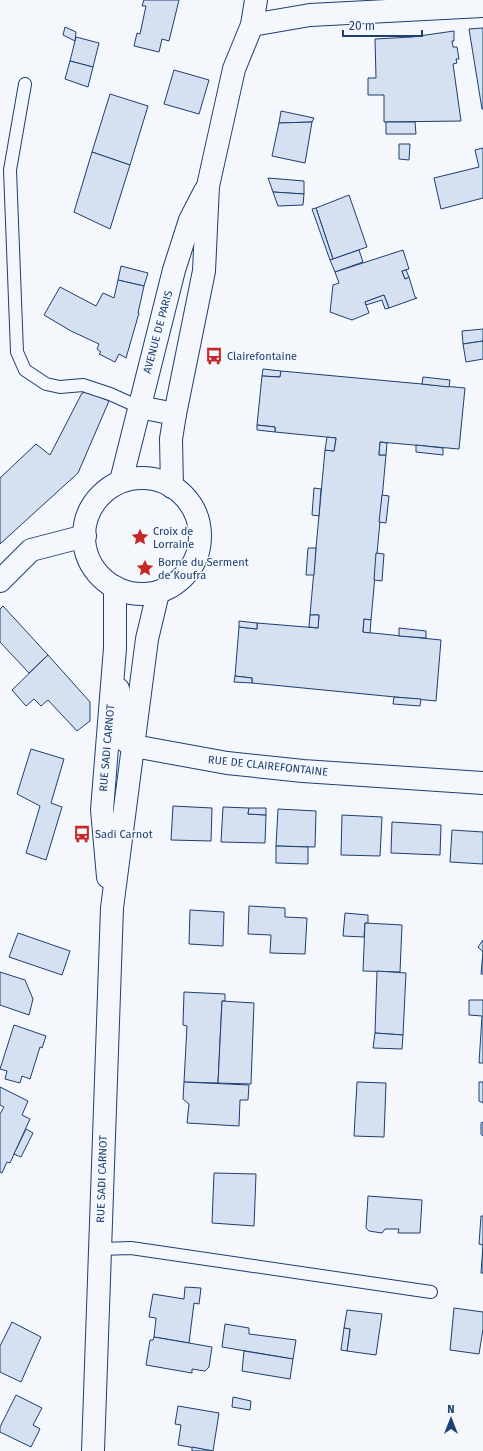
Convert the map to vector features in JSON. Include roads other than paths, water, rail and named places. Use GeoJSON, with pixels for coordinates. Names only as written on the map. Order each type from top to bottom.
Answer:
{"type":"FeatureCollection","features":[{"type":"Feature","properties":{"kind":"main road","name":"AVENUE DE PARIS"},"geometry":{"type":"LineString","coordinates":[[172,487],[171,439],[204,271],[208,186],[234,69],[252,25],[256,0]]}},
{"type":"Feature","properties":{"kind":"main road"},"geometry":{"type":"LineString","coordinates":[[382,0],[412,10]]}},
{"type":"Feature","properties":{"kind":"main road"},"geometry":{"type":"LineString","coordinates":[[252,25],[310,15],[412,10],[479,4]]}},
{"type":"Feature","properties":{"kind":"main road","name":"AVENUE DE PARIS"},"geometry":{"type":"LineString","coordinates":[[121,481],[181,249],[190,220],[208,186]]}},
{"type":"Feature","properties":{"kind":"main road"},"geometry":{"type":"LineString","coordinates":[[139,407],[175,414]]}},
{"type":"Feature","properties":{"kind":"main road"},"geometry":{"type":"LineString","coordinates":[[142,478],[158,480],[172,487],[186,498],[196,513],[200,531],[199,549],[192,566],[181,580],[171,588],[158,593],[131,593],[114,587],[99,576],[89,559],[86,548],[86,521],[94,503],[108,489],[121,481],[142,478]]}},
{"type":"Feature","properties":{"kind":"main road"},"geometry":{"type":"LineString","coordinates":[[0,581],[31,550],[85,536]]}},
{"type":"Feature","properties":{"kind":"main road","name":"RUE SADI CARNOT"},"geometry":{"type":"LineString","coordinates":[[112,908],[102,810],[115,648],[114,587]]}},
{"type":"Feature","properties":{"kind":"main road","name":"RUE SADI CARNOT"},"geometry":{"type":"LineString","coordinates":[[93,1451],[112,908],[147,639],[158,593]]}},
{"type":"Feature","properties":{"kind":"main road"},"geometry":{"type":"LineString","coordinates":[[115,648],[122,735],[124,740],[134,746]]}},
{"type":"Feature","properties":{"kind":"main road","name":"RUE DE CLAIREFONTAINE"},"geometry":{"type":"LineString","coordinates":[[134,746],[227,763],[303,771],[483,783]]}},
{"type":"Feature","properties":{"kind":"lane"},"geometry":{"type":"LineString","coordinates":[[25,84],[10,170],[17,352],[25,370],[46,384],[60,387],[83,385],[139,407]]}},
{"type":"Feature","properties":{"kind":"lane"},"geometry":{"type":"LineString","coordinates":[[100,1249],[131,1248],[431,1292]]}},
{"type":"Feature","properties":{"kind":"place","name":"Clairefontaine"},"geometry":{"type":"Point","coordinates":[214,356]}},
{"type":"Feature","properties":{"kind":"place","name":"Croix de Lorraine"},"geometry":{"type":"Point","coordinates":[140,537]}},
{"type":"Feature","properties":{"kind":"place","name":"Borne du Serment de Koufra"},"geometry":{"type":"Point","coordinates":[145,568]}},
{"type":"Feature","properties":{"kind":"place","name":"Sadi Carnot"},"geometry":{"type":"Point","coordinates":[82,834]}}]}
